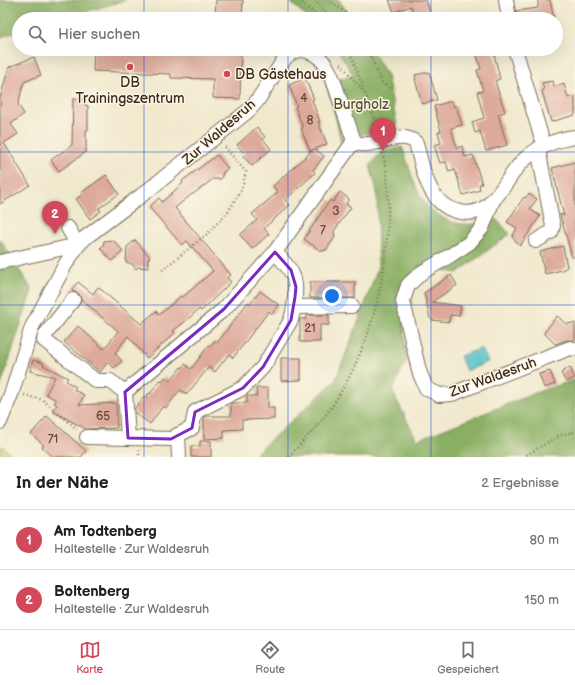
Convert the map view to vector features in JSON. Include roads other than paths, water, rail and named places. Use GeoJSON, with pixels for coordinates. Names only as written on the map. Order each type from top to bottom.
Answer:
{"type":"FeatureCollection","features":[{"type":"Feature","properties":{"kind":"street"},"geometry":{"type":"LineString","coordinates":[[506,0],[508,12]]}},
{"type":"Feature","properties":{"kind":"street","name":"Zur Waldesruh"},"geometry":{"type":"LineString","coordinates":[[0,422],[12,392],[32,327],[65,265],[78,245],[86,237],[216,137],[254,104],[287,56]]}},
{"type":"Feature","properties":{"kind":"street","name":"Zur Waldesruh"},"geometry":{"type":"LineString","coordinates":[[318,56],[325,64],[330,73],[354,141],[360,145],[405,137],[413,139],[416,143],[427,181],[433,195],[438,201],[451,210],[467,213],[476,212],[486,207],[524,160],[541,148],[575,137]]}},
{"type":"Feature","properties":{"kind":"street"},"geometry":{"type":"LineString","coordinates":[[517,56],[541,148],[553,226],[551,232],[536,241]]}},
{"type":"Feature","properties":{"kind":"street"},"geometry":{"type":"LineString","coordinates":[[125,392],[224,309],[275,252],[354,141]]}},
{"type":"Feature","properties":{"kind":"street","name":"Zur Waldesruh"},"geometry":{"type":"LineString","coordinates":[[493,200],[482,228],[469,243],[421,273],[408,285],[403,301],[419,371],[426,388],[439,396],[452,394],[570,348],[575,349]]}},
{"type":"Feature","properties":{"kind":"street"},"geometry":{"type":"LineString","coordinates":[[0,262],[78,245],[68,228]]}},
{"type":"Feature","properties":{"kind":"street"},"geometry":{"type":"LineString","coordinates":[[87,437],[171,439],[192,428],[195,412],[243,388],[263,367],[291,320],[296,287],[291,270],[275,252]]}},
{"type":"Feature","properties":{"kind":"street"},"geometry":{"type":"LineString","coordinates":[[73,300],[45,335],[44,340],[96,381],[110,381],[125,392]]}},
{"type":"Feature","properties":{"kind":"street"},"geometry":{"type":"LineString","coordinates":[[294,306],[352,306]]}},
{"type":"Feature","properties":{"kind":"street"},"geometry":{"type":"LineString","coordinates":[[125,392],[128,438]]}},
{"type":"Feature","properties":{"kind":"street"},"geometry":{"type":"LineString","coordinates":[[178,435],[179,457]]}},
{"type":"Feature","properties":{"kind":"water"},"geometry":{"type":"Polygon","coordinates":[[[482,348],[488,362],[466,371],[460,356],[482,348]]]}},
{"type":"Feature","properties":{"kind":"place","name":"DB Trainingszentrum"},"geometry":{"type":"Point","coordinates":[130,67]}},
{"type":"Feature","properties":{"kind":"place","name":"DB Gästehaus"},"geometry":{"type":"Point","coordinates":[227,74]}},
{"type":"Feature","properties":{"kind":"place","name":"Am Todtenberg"},"geometry":{"type":"Point","coordinates":[383,151]}},
{"type":"Feature","properties":{"kind":"place","name":"Boltenberg"},"geometry":{"type":"Point","coordinates":[55,234]}},
{"type":"Feature","properties":{"kind":"park label","name":"Burgholz"},"geometry":{"type":"Point","coordinates":[361,104]}}]}
